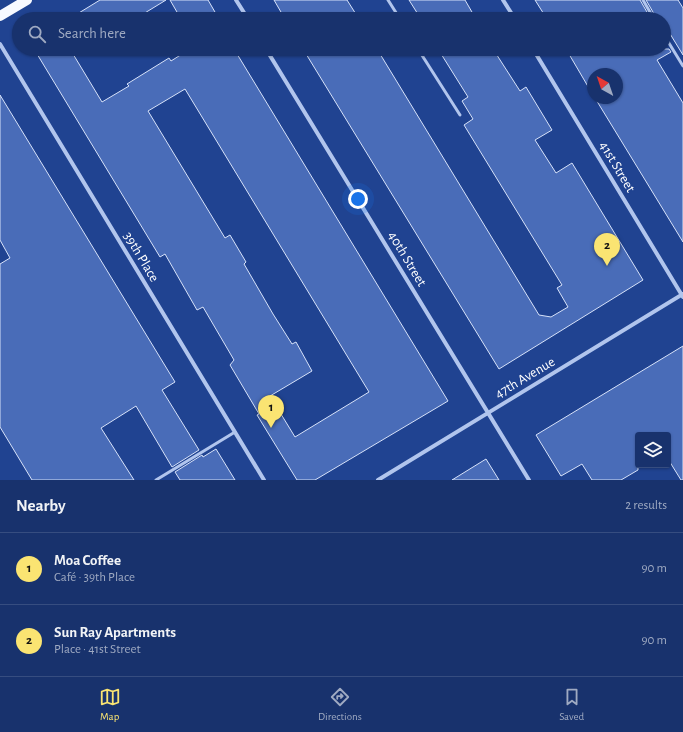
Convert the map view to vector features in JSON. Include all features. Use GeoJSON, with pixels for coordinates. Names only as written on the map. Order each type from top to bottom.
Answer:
{"type":"FeatureCollection","features":[{"type":"Feature","properties":{"kind":"main road"},"geometry":{"type":"LineString","coordinates":[[0,16],[27,0]]}},
{"type":"Feature","properties":{"kind":"street"},"geometry":{"type":"LineString","coordinates":[[236,0],[244,12]]}},
{"type":"Feature","properties":{"kind":"street"},"geometry":{"type":"LineString","coordinates":[[503,0],[511,12]]}},
{"type":"Feature","properties":{"kind":"street","name":"39th Place"},"geometry":{"type":"LineString","coordinates":[[0,44],[264,480]]}},
{"type":"Feature","properties":{"kind":"street","name":"40th Street"},"geometry":{"type":"LineString","coordinates":[[270,56],[529,480]]}},
{"type":"Feature","properties":{"kind":"street","name":"41st Street"},"geometry":{"type":"LineString","coordinates":[[537,56],[683,295]]}},
{"type":"Feature","properties":{"kind":"street","name":"47th Avenue"},"geometry":{"type":"LineString","coordinates":[[378,480],[683,295]]}},
{"type":"Feature","properties":{"kind":"lane"},"geometry":{"type":"LineString","coordinates":[[388,0],[396,12]]}},
{"type":"Feature","properties":{"kind":"lane"},"geometry":{"type":"LineString","coordinates":[[643,0],[650,12]]}},
{"type":"Feature","properties":{"kind":"lane"},"geometry":{"type":"LineString","coordinates":[[671,46],[683,66]]}},
{"type":"Feature","properties":{"kind":"lane"},"geometry":{"type":"LineString","coordinates":[[422,56],[460,115]]}},
{"type":"Feature","properties":{"kind":"lane"},"geometry":{"type":"LineString","coordinates":[[156,480],[235,432]]}},
{"type":"Feature","properties":{"kind":"building"},"geometry":{"type":"Polygon","coordinates":[[[100,0],[166,0],[146,12],[80,12],[100,0]]]}},
{"type":"Feature","properties":{"kind":"building"},"geometry":{"type":"Polygon","coordinates":[[[170,0],[208,0],[215,12],[177,12],[170,0]]]}},
{"type":"Feature","properties":{"kind":"building"},"geometry":{"type":"Polygon","coordinates":[[[274,0],[347,0],[355,12],[281,12],[274,0]]]}},
{"type":"Feature","properties":{"kind":"building"},"geometry":{"type":"Polygon","coordinates":[[[409,0],[465,0],[472,12],[417,12],[409,0]]]}},
{"type":"Feature","properties":{"kind":"building"},"geometry":{"type":"Polygon","coordinates":[[[535,0],[640,0],[647,12],[543,12],[535,0]]]}},
{"type":"Feature","properties":{"kind":"building"},"geometry":{"type":"Polygon","coordinates":[[[646,0],[678,0],[683,8],[683,55],[671,35],[671,12],[653,12],[646,0]]]}},
{"type":"Feature","properties":{"kind":"building"},"geometry":{"type":"Polygon","coordinates":[[[38,56],[74,56],[102,102],[129,86],[127,84],[169,58],[171,61],[179,56],[238,56],[448,401],[315,480],[297,480],[257,415],[259,414],[230,365],[234,360],[203,307],[197,310],[165,254],[160,257],[38,56]],[[185,89],[148,111],[225,238],[230,235],[246,262],[244,264],[273,314],[292,344],[296,342],[312,371],[270,396],[295,437],[369,392],[185,89]]]}},
{"type":"Feature","properties":{"kind":"building"},"geometry":{"type":"Polygon","coordinates":[[[307,56],[381,56],[539,315],[551,317],[568,307],[557,288],[562,285],[464,125],[473,119],[462,101],[468,97],[442,56],[498,56],[520,91],[526,87],[552,130],[535,140],[556,173],[572,163],[643,280],[499,369],[307,56]]]}},
{"type":"Feature","properties":{"kind":"building"},"geometry":{"type":"Polygon","coordinates":[[[570,56],[664,56],[657,60],[683,103],[683,242],[599,104],[623,104],[623,68],[587,68],[587,85],[570,56]]]}},
{"type":"Feature","properties":{"kind":"building"},"geometry":{"type":"Polygon","coordinates":[[[0,95],[175,382],[162,390],[199,450],[172,467],[136,406],[101,428],[134,480],[32,480],[0,427],[0,264],[10,258],[0,240],[0,95]]]}},
{"type":"Feature","properties":{"kind":"building"},"geometry":{"type":"Polygon","coordinates":[[[683,346],[683,480],[681,480],[671,464],[671,432],[635,432],[635,468],[638,468],[638,470],[621,480],[592,480],[582,464],[561,476],[536,435],[683,346]]]}},
{"type":"Feature","properties":{"kind":"building"},"geometry":{"type":"Polygon","coordinates":[[[216,449],[235,480],[180,480],[175,472],[202,455],[203,457],[216,449]]]}},
{"type":"Feature","properties":{"kind":"building"},"geometry":{"type":"Polygon","coordinates":[[[486,459],[499,480],[452,480],[486,459]]]}},
{"type":"Feature","properties":{"kind":"place","name":"Sun Ray Apartments"},"geometry":{"type":"Point","coordinates":[607,266]}},
{"type":"Feature","properties":{"kind":"place","name":"Moa Coffee"},"geometry":{"type":"Point","coordinates":[271,428]}}]}
